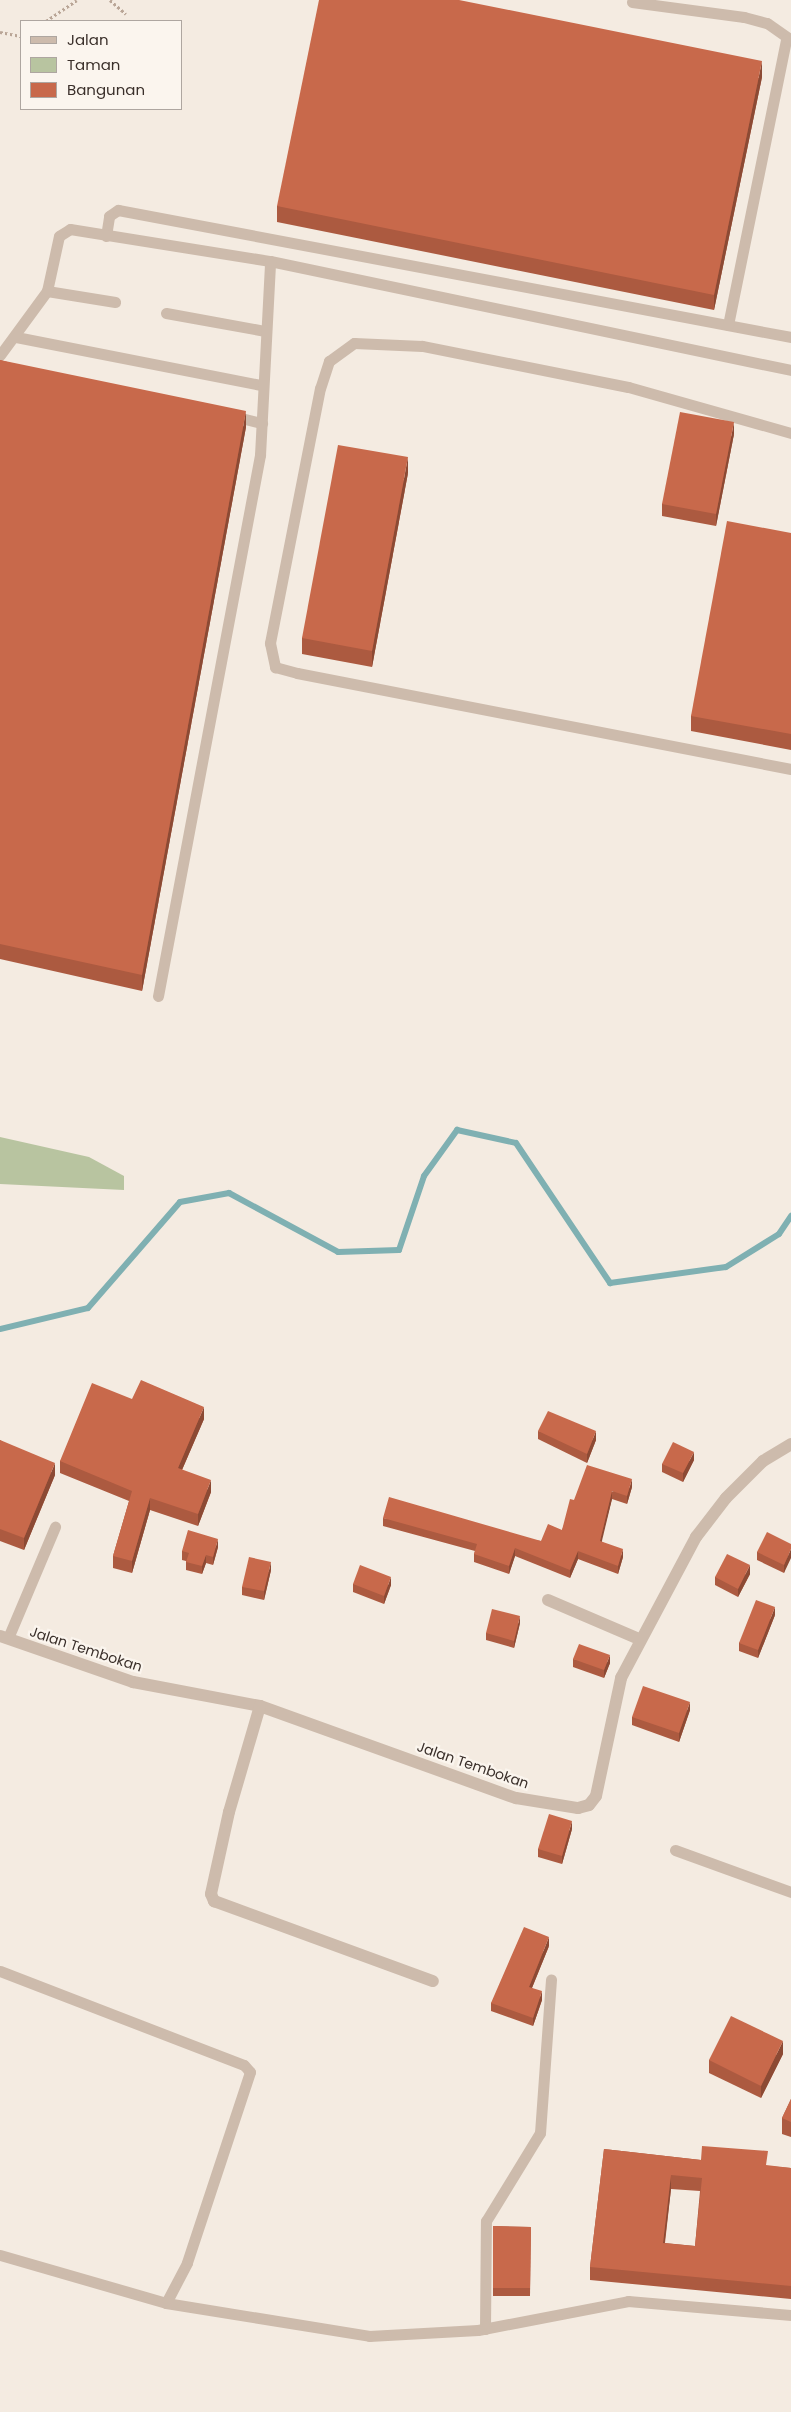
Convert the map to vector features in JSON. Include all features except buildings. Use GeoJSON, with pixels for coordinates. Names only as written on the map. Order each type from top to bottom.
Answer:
{"type":"FeatureCollection","features":[{"type":"Feature","properties":{"kind":"street","name":"Jalan Tembokan"},"geometry":{"type":"LineString","coordinates":[[4,1637],[133,1682],[260,1706],[516,1798],[578,1808],[590,1805],[596,1796],[621,1678],[639,1639],[696,1537],[726,1498],[763,1461],[791,1444]]}},
{"type":"Feature","properties":{"kind":"street"},"geometry":{"type":"LineString","coordinates":[[548,1600],[639,1639]]}},
{"type":"Feature","properties":{"kind":"street"},"geometry":{"type":"LineString","coordinates":[[260,1706],[229,1812],[211,1894],[214,1901],[433,1981]]}},
{"type":"Feature","properties":{"kind":"lane"},"geometry":{"type":"LineString","coordinates":[[632,2],[744,17],[766,23],[788,40],[728,325]]}},
{"type":"Feature","properties":{"kind":"lane"},"geometry":{"type":"LineString","coordinates":[[106,236],[109,216],[118,210],[791,337]]}},
{"type":"Feature","properties":{"kind":"lane"},"geometry":{"type":"LineString","coordinates":[[0,354],[16,337],[47,291],[64,231],[270,261],[791,370]]}},
{"type":"Feature","properties":{"kind":"lane"},"geometry":{"type":"LineString","coordinates":[[158,996],[260,455],[262,423],[261,385],[270,261]]}},
{"type":"Feature","properties":{"kind":"lane"},"geometry":{"type":"LineString","coordinates":[[47,291],[115,302]]}},
{"type":"Feature","properties":{"kind":"lane"},"geometry":{"type":"LineString","coordinates":[[166,313],[265,331]]}},
{"type":"Feature","properties":{"kind":"lane"},"geometry":{"type":"LineString","coordinates":[[16,337],[261,385]]}},
{"type":"Feature","properties":{"kind":"lane"},"geometry":{"type":"LineString","coordinates":[[791,433],[628,387],[422,346],[354,343],[329,360],[320,388],[270,643],[275,667],[297,674],[791,769]]}},
{"type":"Feature","properties":{"kind":"lane"},"geometry":{"type":"LineString","coordinates":[[223,414],[262,423]]}},
{"type":"Feature","properties":{"kind":"lane"},"geometry":{"type":"LineString","coordinates":[[4,1637],[55,1527]]}},
{"type":"Feature","properties":{"kind":"lane"},"geometry":{"type":"LineString","coordinates":[[675,1850],[791,1892]]}},
{"type":"Feature","properties":{"kind":"lane"},"geometry":{"type":"LineString","coordinates":[[0,1971],[244,2065],[250,2072],[187,2263],[166,2303]]}},
{"type":"Feature","properties":{"kind":"lane"},"geometry":{"type":"LineString","coordinates":[[485,2329],[486,2221],[540,2133],[550,1979]]}},
{"type":"Feature","properties":{"kind":"lane"},"geometry":{"type":"LineString","coordinates":[[0,2255],[166,2303],[370,2336],[485,2329],[628,2301],[791,2315]]}},
{"type":"Feature","properties":{"kind":"path"},"geometry":{"type":"LineString","coordinates":[[47,20],[77,0]]}},
{"type":"Feature","properties":{"kind":"path"},"geometry":{"type":"LineString","coordinates":[[110,0],[126,14]]}},
{"type":"Feature","properties":{"kind":"path"},"geometry":{"type":"LineString","coordinates":[[0,32],[20,36]]}},
{"type":"Feature","properties":{"kind":"green space"},"geometry":{"type":"Polygon","coordinates":[[[0,1137],[89,1157],[124,1176],[124,1190],[0,1184],[0,1137]]]}},
{"type":"Feature","properties":{"kind":"waterway"},"geometry":{"type":"LineString","coordinates":[[0,1329],[88,1308],[180,1202],[229,1193],[338,1252],[399,1250],[424,1176],[457,1130],[516,1143],[610,1283],[726,1267],[779,1234],[791,1216]]}}]}
